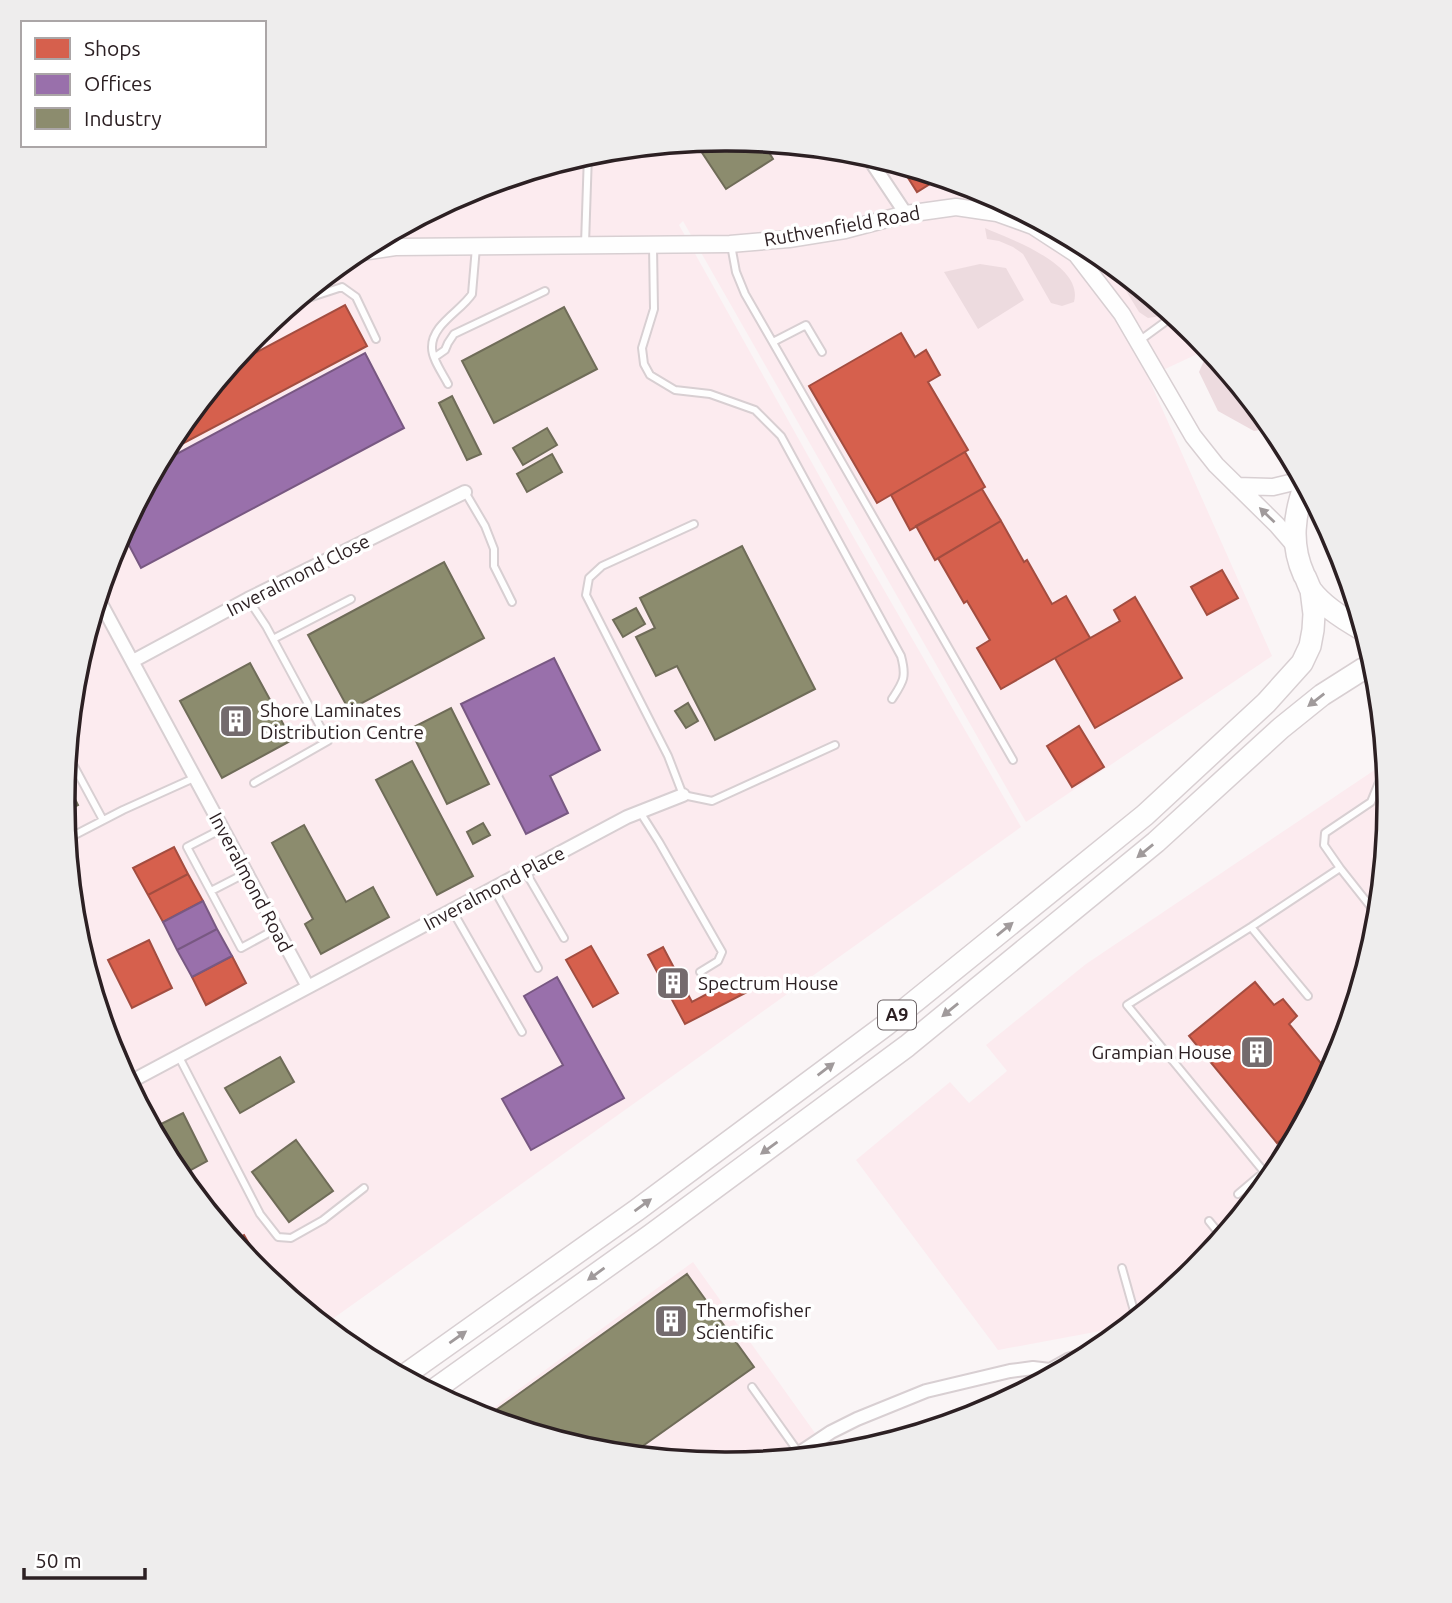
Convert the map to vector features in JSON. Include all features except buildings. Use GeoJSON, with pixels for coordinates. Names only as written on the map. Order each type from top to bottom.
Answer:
{"type":"FeatureCollection","features":[{"type":"Feature","properties":{"kind":"highway"},"geometry":{"type":"LineString","coordinates":[[1300,496],[1294,525],[1302,569],[1311,590],[1330,608],[1352,622]]}},
{"type":"Feature","properties":{"kind":"highway","name":"A9"},"geometry":{"type":"LineString","coordinates":[[411,1370],[637,1210],[887,1024],[1145,815],[1266,704],[1302,663],[1310,646],[1313,630],[1311,590]]}},
{"type":"Feature","properties":{"kind":"highway","name":"A9"},"geometry":{"type":"LineString","coordinates":[[440,1386],[651,1235],[908,1045],[1156,842],[1281,728],[1322,695],[1363,669]]}},
{"type":"Feature","properties":{"kind":"street"},"geometry":{"type":"LineString","coordinates":[[875,168],[906,214]]}},
{"type":"Feature","properties":{"kind":"street","name":"Ruthvenfield Road"},"geometry":{"type":"LineString","coordinates":[[399,239],[476,245],[730,244],[789,239],[845,230],[906,214],[956,207],[997,213],[1020,221]]}},
{"type":"Feature","properties":{"kind":"street","name":"Ruthvenfield Road"},"geometry":{"type":"LineString","coordinates":[[1056,241],[1076,254],[1122,314],[1193,436],[1216,465],[1296,547]]}},
{"type":"Feature","properties":{"kind":"street"},"geometry":{"type":"LineString","coordinates":[[1237,486],[1273,488],[1293,482]]}},
{"type":"Feature","properties":{"kind":"street","name":"Inveralmond Close"},"geometry":{"type":"LineString","coordinates":[[133,661],[248,599],[465,492]]}},
{"type":"Feature","properties":{"kind":"street","name":"Inveralmond Road"},"geometry":{"type":"LineString","coordinates":[[105,612],[308,987]]}},
{"type":"Feature","properties":{"kind":"street","name":"Inveralmond Place"},"geometry":{"type":"LineString","coordinates":[[308,987],[627,817],[683,795]]}},
{"type":"Feature","properties":{"kind":"street"},"geometry":{"type":"LineString","coordinates":[[137,1078],[308,987]]}},
{"type":"Feature","properties":{"kind":"street"},"geometry":{"type":"LineString","coordinates":[[808,1447],[857,1419],[926,1391],[1010,1371],[1033,1368],[1041,1370]]}},
{"type":"Feature","properties":{"kind":"lane"},"geometry":{"type":"LineString","coordinates":[[585,244],[588,166]]}},
{"type":"Feature","properties":{"kind":"lane"},"geometry":{"type":"LineString","coordinates":[[653,244],[654,309],[642,348],[644,364],[650,375],[675,390],[710,394],[755,410],[781,436],[901,656],[905,670],[904,681],[892,699]]}},
{"type":"Feature","properties":{"kind":"lane"},"geometry":{"type":"LineString","coordinates":[[730,244],[739,281],[1013,760]]}},
{"type":"Feature","properties":{"kind":"lane"},"geometry":{"type":"LineString","coordinates":[[448,384],[432,350],[433,339],[440,327],[472,294],[476,245]]}},
{"type":"Feature","properties":{"kind":"lane"},"geometry":{"type":"LineString","coordinates":[[318,295],[342,287],[356,297],[376,339]]}},
{"type":"Feature","properties":{"kind":"lane"},"geometry":{"type":"LineString","coordinates":[[435,357],[446,351],[454,334],[545,291]]}},
{"type":"Feature","properties":{"kind":"lane"},"geometry":{"type":"LineString","coordinates":[[1139,341],[1165,321]]}},
{"type":"Feature","properties":{"kind":"lane"},"geometry":{"type":"LineString","coordinates":[[773,342],[806,325],[822,352]]}},
{"type":"Feature","properties":{"kind":"lane"},"geometry":{"type":"LineString","coordinates":[[465,492],[485,526],[494,549],[494,566],[512,602]]}},
{"type":"Feature","properties":{"kind":"lane"},"geometry":{"type":"LineString","coordinates":[[694,523],[602,566],[589,578],[586,595],[668,756],[683,795],[712,802],[835,745]]}},
{"type":"Feature","properties":{"kind":"lane"},"geometry":{"type":"LineString","coordinates":[[273,639],[351,598]]}},
{"type":"Feature","properties":{"kind":"lane"},"geometry":{"type":"LineString","coordinates":[[248,599],[273,639],[328,741],[254,783]]}},
{"type":"Feature","properties":{"kind":"lane"},"geometry":{"type":"LineString","coordinates":[[76,771],[103,820]]}},
{"type":"Feature","properties":{"kind":"lane"},"geometry":{"type":"LineString","coordinates":[[77,834],[194,778]]}},
{"type":"Feature","properties":{"kind":"lane"},"geometry":{"type":"LineString","coordinates":[[1368,903],[1324,845],[1325,833],[1371,802],[1376,789]]}},
{"type":"Feature","properties":{"kind":"lane"},"geometry":{"type":"LineString","coordinates":[[640,812],[722,952],[718,961],[700,972]]}},
{"type":"Feature","properties":{"kind":"lane"},"geometry":{"type":"LineString","coordinates":[[222,829],[187,847],[241,948],[276,929]]}},
{"type":"Feature","properties":{"kind":"lane"},"geometry":{"type":"LineString","coordinates":[[1262,1170],[1126,1005],[1340,868]]}},
{"type":"Feature","properties":{"kind":"lane"},"geometry":{"type":"LineString","coordinates":[[525,872],[564,938]]}},
{"type":"Feature","properties":{"kind":"lane"},"geometry":{"type":"LineString","coordinates":[[211,891],[246,873]]}},
{"type":"Feature","properties":{"kind":"lane"},"geometry":{"type":"LineString","coordinates":[[494,888],[538,968]]}},
{"type":"Feature","properties":{"kind":"lane"},"geometry":{"type":"LineString","coordinates":[[452,910],[522,1032]]}},
{"type":"Feature","properties":{"kind":"lane"},"geometry":{"type":"LineString","coordinates":[[1251,927],[1308,996]]}},
{"type":"Feature","properties":{"kind":"lane"},"geometry":{"type":"LineString","coordinates":[[179,1057],[260,1214],[278,1237],[291,1238],[323,1220],[364,1188]]}},
{"type":"Feature","properties":{"kind":"lane"},"geometry":{"type":"LineString","coordinates":[[1238,1195],[1255,1180]]}},
{"type":"Feature","properties":{"kind":"lane"},"geometry":{"type":"LineString","coordinates":[[1209,1222],[1216,1230]]}},
{"type":"Feature","properties":{"kind":"lane"},"geometry":{"type":"LineString","coordinates":[[1122,1268],[1133,1309]]}},
{"type":"Feature","properties":{"kind":"lane"},"geometry":{"type":"LineString","coordinates":[[752,1387],[791,1449]]}},
{"type":"Feature","properties":{"kind":"shaded area"},"geometry":{"type":"Polygon","coordinates":[[[683,152],[769,152],[853,163],[894,173],[975,200],[1014,218],[1088,260],[1122,285],[1155,312],[1198,354],[1148,377],[1272,656],[1026,822],[683,221],[679,225],[854,538],[1021,827],[332,1319],[297,1291],[237,1231],[185,1163],[142,1089],[110,1011],[88,928],[77,844],[77,759],[81,717],[97,633],[125,552],[142,514],[162,476],[210,405],[266,341],[297,312],[364,260],[401,238],[477,200],[517,185],[599,163],[641,156],[683,152]]]}},
{"type":"Feature","properties":{"kind":"shaded area"},"geometry":{"type":"Polygon","coordinates":[[[985,228],[1028,247],[1057,265],[1074,289],[1074,302],[1062,306],[1051,303],[1023,254],[999,241],[987,239],[985,228]]]}},
{"type":"Feature","properties":{"kind":"shaded area"},"geometry":{"type":"Polygon","coordinates":[[[980,264],[1006,268],[1024,300],[978,329],[944,272],[980,264]]]}},
{"type":"Feature","properties":{"kind":"shaded area"},"geometry":{"type":"Polygon","coordinates":[[[1123,286],[1159,315],[1148,318],[1139,312],[1123,286]]]}},
{"type":"Feature","properties":{"kind":"shaded area"},"geometry":{"type":"Polygon","coordinates":[[[1204,360],[1260,430],[1254,431],[1218,411],[1199,372],[1204,360]]]}},
{"type":"Feature","properties":{"kind":"shaded area"},"geometry":{"type":"Polygon","coordinates":[[[1375,769],[1377,802],[1371,886],[1355,970],[1327,1051],[1310,1089],[1267,1163],[1215,1231],[1186,1262],[1155,1291],[1106,1330],[998,1350],[856,1160],[950,1082],[969,1103],[1007,1071],[986,1045],[1086,964],[1375,769]]]}},
{"type":"Feature","properties":{"kind":"shaded area","name":"Thermofisher Scientific"},"geometry":{"type":"Polygon","coordinates":[[[693,1262],[815,1433],[793,1449],[683,1451],[599,1440],[492,1409],[693,1262]]]}},
{"type":"Feature","properties":{"kind":"place","name":"Shore Laminates Distribution Centre"},"geometry":{"type":"Point","coordinates":[236,721]}},
{"type":"Feature","properties":{"kind":"place","name":"Spectrum House"},"geometry":{"type":"Point","coordinates":[673,983]}},
{"type":"Feature","properties":{"kind":"place","name":"Grampian House"},"geometry":{"type":"Point","coordinates":[1257,1052]}},
{"type":"Feature","properties":{"kind":"place","name":"Thermofisher Scientific"},"geometry":{"type":"Point","coordinates":[671,1321]}}]}
